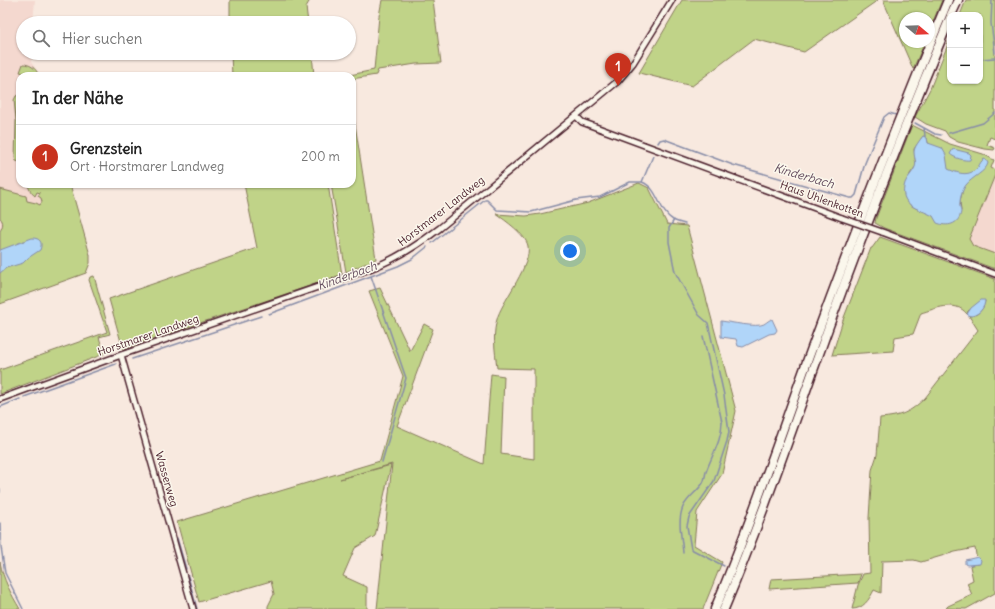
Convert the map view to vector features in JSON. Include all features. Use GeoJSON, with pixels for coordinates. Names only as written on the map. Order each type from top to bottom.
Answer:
{"type":"FeatureCollection","features":[{"type":"Feature","properties":{"kind":"highway"},"geometry":{"type":"LineString","coordinates":[[715,609],[861,215],[948,0]]}},
{"type":"Feature","properties":{"kind":"highway"},"geometry":{"type":"LineString","coordinates":[[952,12],[958,0]]}},
{"type":"Feature","properties":{"kind":"highway"},"geometry":{"type":"LineString","coordinates":[[724,609],[766,501],[872,212],[947,25]]}},
{"type":"Feature","properties":{"kind":"street","name":"Horstmarer Landweg"},"geometry":{"type":"LineString","coordinates":[[0,399],[121,355],[367,270],[398,257],[412,249],[440,228],[625,74],[672,0]]}},
{"type":"Feature","properties":{"kind":"street","name":"Haus Uhlenkotten"},"geometry":{"type":"LineString","coordinates":[[576,116],[582,122],[995,274]]}},
{"type":"Feature","properties":{"kind":"street","name":"Wasserweg"},"geometry":{"type":"LineString","coordinates":[[121,355],[193,609]]}},
{"type":"Feature","properties":{"kind":"shaded area"},"geometry":{"type":"Polygon","coordinates":[[[0,0],[35,0],[34,16],[16,16],[16,60],[31,60],[37,72],[16,72],[16,188],[71,188],[90,259],[86,273],[0,304],[0,0]]]}},
{"type":"Feature","properties":{"kind":"shaded area"},"geometry":{"type":"Polygon","coordinates":[[[995,175],[995,263],[965,249],[995,175]]]}},
{"type":"Feature","properties":{"kind":"green space"},"geometry":{"type":"Polygon","coordinates":[[[230,0],[310,0],[306,7],[307,16],[230,16],[230,0]]]}},
{"type":"Feature","properties":{"kind":"green space"},"geometry":{"type":"Polygon","coordinates":[[[382,0],[433,0],[441,63],[416,64],[378,70],[376,75],[356,78],[356,74],[374,70],[382,0]]]}},
{"type":"Feature","properties":{"kind":"green space"},"geometry":{"type":"Polygon","coordinates":[[[682,0],[878,0],[804,52],[754,39],[692,86],[639,73],[682,0]]]}},
{"type":"Feature","properties":{"kind":"green space"},"geometry":{"type":"Polygon","coordinates":[[[883,0],[942,0],[935,17],[935,12],[899,12],[899,37],[883,0]]]}},
{"type":"Feature","properties":{"kind":"green space"},"geometry":{"type":"Polygon","coordinates":[[[966,0],[995,0],[995,139],[990,137],[987,145],[995,148],[994,150],[958,142],[949,137],[945,131],[926,124],[915,117],[930,89],[947,46],[947,84],[983,84],[983,12],[961,12],[966,0]]]}},
{"type":"Feature","properties":{"kind":"green space"},"geometry":{"type":"Polygon","coordinates":[[[904,48],[922,48],[913,69],[904,48]]]}},
{"type":"Feature","properties":{"kind":"green space"},"geometry":{"type":"Polygon","coordinates":[[[231,60],[313,60],[314,72],[232,72],[231,60]]]}},
{"type":"Feature","properties":{"kind":"green space"},"geometry":{"type":"Polygon","coordinates":[[[23,64],[32,67],[37,72],[20,72],[23,64]]]}},
{"type":"Feature","properties":{"kind":"green space"},"geometry":{"type":"Polygon","coordinates":[[[16,96],[16,120],[14,100],[16,96]]]}},
{"type":"Feature","properties":{"kind":"green space"},"geometry":{"type":"Polygon","coordinates":[[[16,120],[16,161],[15,158],[16,120]]]}},
{"type":"Feature","properties":{"kind":"green space"},"geometry":{"type":"Polygon","coordinates":[[[912,125],[950,144],[983,154],[994,160],[991,168],[995,170],[995,175],[969,239],[973,246],[995,254],[995,269],[884,228],[875,223],[912,125]],[[923,136],[914,149],[916,166],[910,174],[905,197],[907,202],[915,208],[928,213],[936,219],[961,211],[960,201],[962,193],[928,143],[927,138],[923,136]]]}},
{"type":"Feature","properties":{"kind":"green space"},"geometry":{"type":"Polygon","coordinates":[[[356,131],[376,259],[346,272],[332,188],[356,188],[356,131]]]}},
{"type":"Feature","properties":{"kind":"green space"},"geometry":{"type":"Polygon","coordinates":[[[639,183],[649,188],[667,224],[687,226],[736,411],[722,474],[697,512],[694,545],[722,562],[703,609],[377,609],[392,464],[340,479],[391,465],[375,536],[355,548],[343,576],[367,587],[367,609],[268,609],[274,594],[271,581],[199,602],[177,522],[380,461],[403,376],[369,291],[380,288],[410,351],[424,324],[433,329],[397,426],[484,464],[491,374],[504,376],[501,454],[534,459],[534,369],[497,368],[494,342],[498,316],[522,272],[526,262],[528,246],[523,237],[510,224],[496,214],[526,216],[540,214],[588,203],[639,183]]]}},
{"type":"Feature","properties":{"kind":"green space"},"geometry":{"type":"Polygon","coordinates":[[[29,188],[71,188],[90,255],[90,263],[86,273],[0,304],[0,231],[3,224],[0,218],[0,189],[26,196],[27,201],[40,205],[42,202],[41,198],[38,196],[40,193],[37,192],[35,196],[29,188]]]}},
{"type":"Feature","properties":{"kind":"green space"},"geometry":{"type":"Polygon","coordinates":[[[245,188],[329,188],[342,275],[123,349],[109,299],[257,248],[245,188]]]}},
{"type":"Feature","properties":{"kind":"green space"},"geometry":{"type":"Polygon","coordinates":[[[880,237],[995,279],[995,593],[966,609],[946,608],[972,595],[967,583],[973,580],[970,566],[979,564],[980,559],[976,555],[975,548],[921,562],[914,560],[882,561],[881,593],[874,590],[862,606],[852,609],[858,585],[863,574],[870,573],[869,518],[872,470],[877,455],[880,418],[905,413],[925,398],[978,330],[969,316],[980,312],[985,301],[968,311],[967,314],[962,309],[951,306],[945,306],[921,313],[913,334],[895,337],[893,351],[832,355],[843,320],[871,248],[880,237]]]}},
{"type":"Feature","properties":{"kind":"green space"},"geometry":{"type":"Polygon","coordinates":[[[94,276],[110,334],[99,337],[104,354],[0,394],[0,370],[107,332],[89,280],[90,277],[94,276]]]}},
{"type":"Feature","properties":{"kind":"green space"},"geometry":{"type":"Polygon","coordinates":[[[0,562],[8,586],[20,609],[0,609],[0,562]]]}},
{"type":"Feature","properties":{"kind":"green space"},"geometry":{"type":"Polygon","coordinates":[[[861,574],[858,583],[769,589],[771,579],[861,574]]]}},
{"type":"Feature","properties":{"kind":"water"},"geometry":{"type":"Polygon","coordinates":[[[923,136],[927,138],[928,143],[942,148],[946,155],[948,169],[952,171],[964,174],[975,170],[984,159],[988,163],[985,169],[965,187],[961,198],[960,216],[958,220],[952,224],[945,225],[937,223],[933,216],[911,205],[904,197],[905,183],[916,165],[914,150],[923,136]]]}},
{"type":"Feature","properties":{"kind":"water"},"geometry":{"type":"Polygon","coordinates":[[[953,149],[969,153],[971,155],[970,160],[960,159],[950,154],[953,149]]]}},
{"type":"Feature","properties":{"kind":"water"},"geometry":{"type":"Polygon","coordinates":[[[32,238],[40,241],[40,250],[23,263],[6,268],[0,273],[0,250],[32,238]]]}},
{"type":"Feature","properties":{"kind":"water"},"geometry":{"type":"Polygon","coordinates":[[[981,300],[985,300],[984,306],[981,310],[972,316],[968,315],[967,314],[971,308],[981,300]]]}},
{"type":"Feature","properties":{"kind":"water"},"geometry":{"type":"Polygon","coordinates":[[[772,319],[777,330],[775,333],[769,334],[743,347],[738,346],[736,339],[721,337],[721,321],[761,325],[772,319]]]}},
{"type":"Feature","properties":{"kind":"water"},"geometry":{"type":"Polygon","coordinates":[[[978,557],[981,560],[980,564],[965,564],[965,560],[978,557]]]}},
{"type":"Feature","properties":{"kind":"waterway"},"geometry":{"type":"LineString","coordinates":[[992,0],[991,23],[995,53]]}},
{"type":"Feature","properties":{"kind":"waterway"},"geometry":{"type":"LineString","coordinates":[[983,59],[995,58]]}},
{"type":"Feature","properties":{"kind":"waterway","name":"Kinderbach"},"geometry":{"type":"LineString","coordinates":[[658,143],[660,140],[664,139],[733,165],[853,198],[856,195],[865,163],[884,117],[889,113],[896,115]]}},
{"type":"Feature","properties":{"kind":"waterway","name":"Kinderbach"},"geometry":{"type":"LineString","coordinates":[[949,133],[983,123],[995,113]]}},
{"type":"Feature","properties":{"kind":"waterway","name":"Kinderbach"},"geometry":{"type":"LineString","coordinates":[[915,123],[935,134],[941,135]]}},
{"type":"Feature","properties":{"kind":"waterway","name":"Kinderbach"},"geometry":{"type":"LineString","coordinates":[[924,128],[925,136]]}},
{"type":"Feature","properties":{"kind":"waterway","name":"Kinderbach"},"geometry":{"type":"LineString","coordinates":[[432,243],[485,200],[487,200],[497,210],[531,212],[576,200],[600,197],[630,182],[642,182],[653,156]]}},
{"type":"Feature","properties":{"kind":"waterway"},"geometry":{"type":"LineString","coordinates":[[642,182],[652,189],[668,216],[673,220],[685,224]]}},
{"type":"Feature","properties":{"kind":"waterway"},"geometry":{"type":"LineString","coordinates":[[674,220],[669,228],[669,242],[675,272],[699,315],[708,323],[724,395],[729,432],[714,481],[689,517],[687,526],[691,549],[724,566]]}},
{"type":"Feature","properties":{"kind":"waterway","name":"Kinderbach"},"geometry":{"type":"LineString","coordinates":[[269,314],[398,266],[412,259],[427,247]]}},
{"type":"Feature","properties":{"kind":"waterway"},"geometry":{"type":"LineString","coordinates":[[371,276],[406,378],[382,462]]}},
{"type":"Feature","properties":{"kind":"waterway","name":"Kinderbach"},"geometry":{"type":"LineString","coordinates":[[132,359],[261,316]]}},
{"type":"Feature","properties":{"kind":"waterway"},"geometry":{"type":"LineString","coordinates":[[683,553],[680,530],[681,512],[685,503],[704,482],[706,472],[719,441],[722,429],[722,422],[703,336]]}},
{"type":"Feature","properties":{"kind":"waterway","name":"Kinderbach"},"geometry":{"type":"LineString","coordinates":[[24,397],[116,364]]}},
{"type":"Feature","properties":{"kind":"waterway","name":"Kinderbach"},"geometry":{"type":"LineString","coordinates":[[0,407],[20,399]]}},
{"type":"Feature","properties":{"kind":"waterway"},"geometry":{"type":"LineString","coordinates":[[0,523],[1,547],[5,573],[23,609]]}},
{"type":"Feature","properties":{"kind":"waterway"},"geometry":{"type":"LineString","coordinates":[[177,538],[186,569]]}},
{"type":"Feature","properties":{"kind":"waterway"},"geometry":{"type":"LineString","coordinates":[[188,576],[197,609]]}},
{"type":"Feature","properties":{"kind":"place","name":"Grenzstein"},"geometry":{"type":"Point","coordinates":[618,86]}}]}
